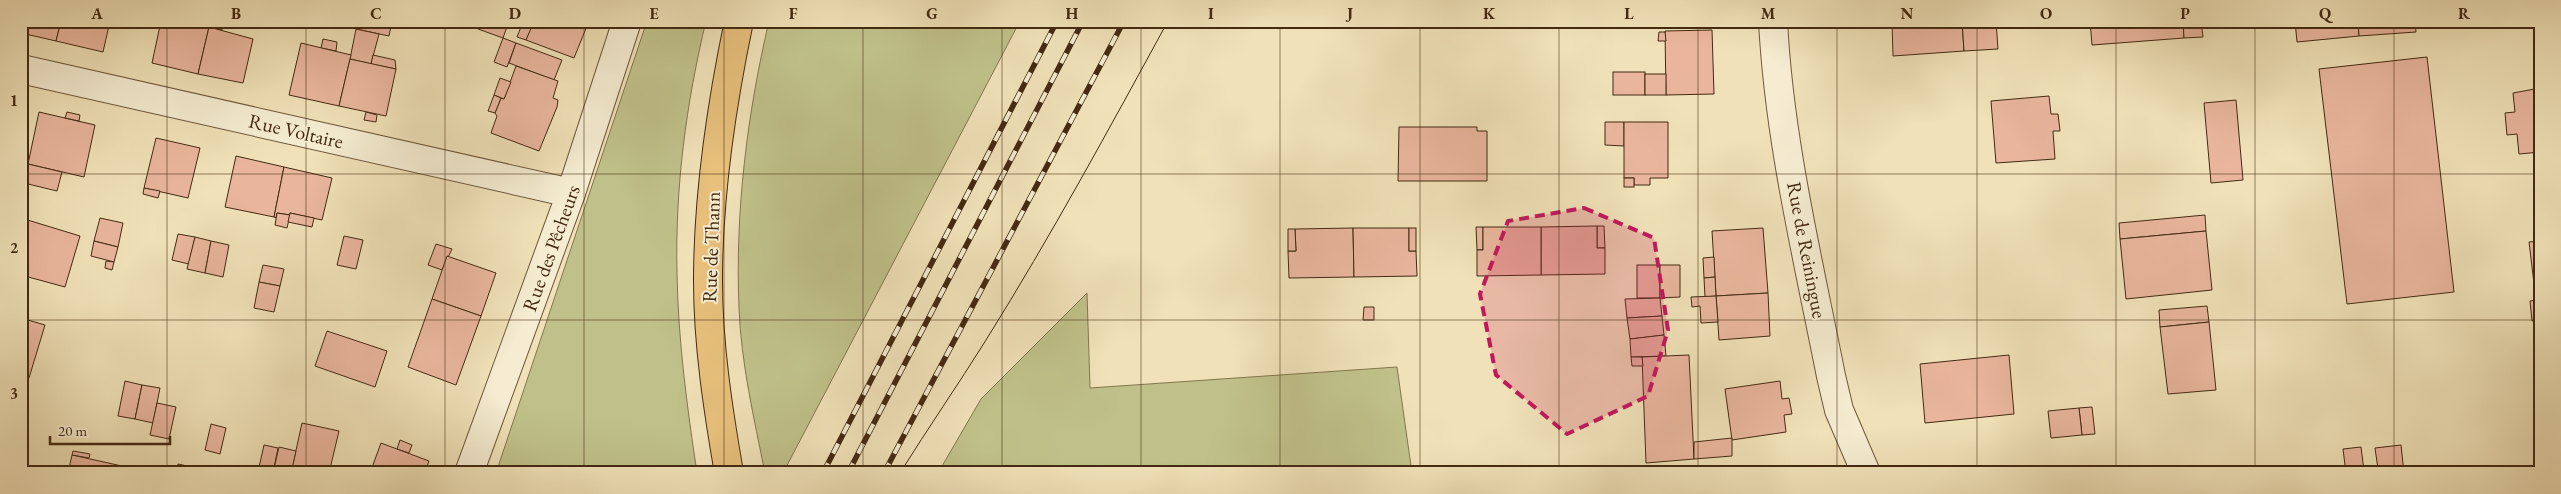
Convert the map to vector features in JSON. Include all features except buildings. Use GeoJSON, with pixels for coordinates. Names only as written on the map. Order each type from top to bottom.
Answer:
{"type":"FeatureCollection","features":[{"type":"Feature","properties":{"kind":"main road","name":"Rue de Thann"},"geometry":{"type":"LineString","coordinates":[[729,473],[714,374],[708,280],[716,152],[724,92],[739,21]]}},
{"type":"Feature","properties":{"kind":"street","name":"Rue des Pêcheurs"},"geometry":{"type":"LineString","coordinates":[[469,473],[571,193],[627,21]]}},
{"type":"Feature","properties":{"kind":"street","name":"Rue de Reiningue"},"geometry":{"type":"LineString","coordinates":[[1774,21],[1777,76],[1786,138],[1831,376],[1839,410],[1866,473]]}},
{"type":"Feature","properties":{"kind":"street","name":"Rue Voltaire"},"geometry":{"type":"LineString","coordinates":[[21,69],[571,193]]}},
{"type":"Feature","properties":{"kind":"highlighted area"},"geometry":{"type":"Polygon","coordinates":[[[1584,208],[1654,238],[1668,330],[1648,396],[1567,434],[1496,375],[1480,294],[1508,221],[1584,208]]]}},
{"type":"Feature","properties":{"kind":"green space"},"geometry":{"type":"Polygon","coordinates":[[[647,21],[706,21],[693,83],[683,146],[677,241],[681,348],[697,473],[496,473],[647,21]]]}},
{"type":"Feature","properties":{"kind":"green space"},"geometry":{"type":"Polygon","coordinates":[[[769,21],[1020,21],[783,473],[765,473],[745,370],[739,308],[739,236],[744,164],[754,92],[769,21]]]}},
{"type":"Feature","properties":{"kind":"green space"},"geometry":{"type":"Polygon","coordinates":[[[1087,293],[1090,388],[1397,367],[1412,473],[938,473],[981,399],[1087,293]]]}},
{"type":"Feature","properties":{"kind":"tram line"},"geometry":{"type":"LineString","coordinates":[[900,473],[1034,261],[1168,21]]}},
{"type":"Feature","properties":{"kind":"railway"},"geometry":{"type":"LineString","coordinates":[[823,473],[1057,21]]}},
{"type":"Feature","properties":{"kind":"railway"},"geometry":{"type":"LineString","coordinates":[[848,473],[1083,21]]}},
{"type":"Feature","properties":{"kind":"railway"},"geometry":{"type":"LineString","coordinates":[[884,473],[1124,21]]}}]}
